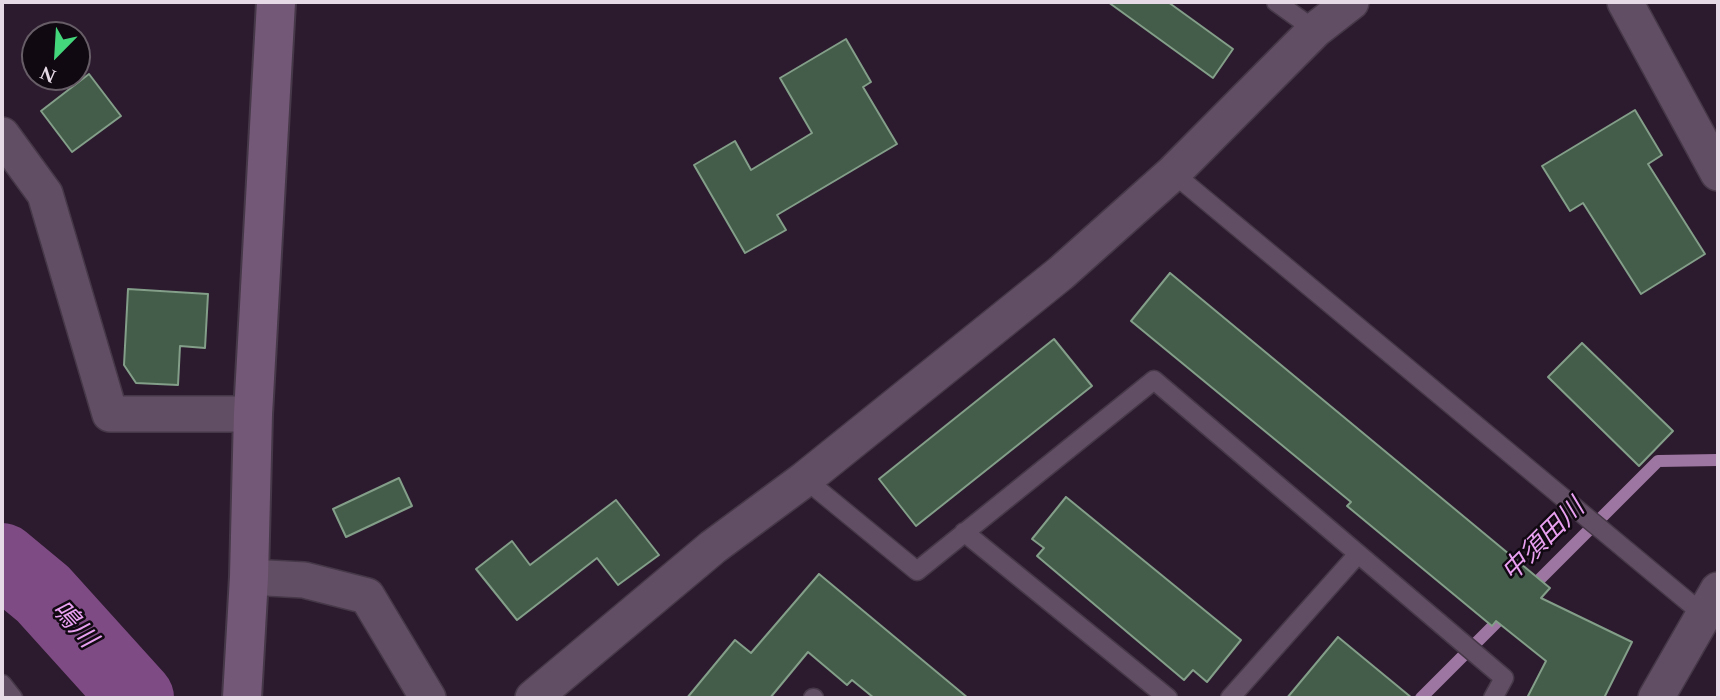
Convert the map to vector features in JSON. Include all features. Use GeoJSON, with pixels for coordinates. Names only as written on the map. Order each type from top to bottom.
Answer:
{"type":"FeatureCollection","features":[{"type":"Feature","properties":{"kind":"street"},"geometry":{"type":"LineString","coordinates":[[243,683],[253,414],[276,2]]}},
{"type":"Feature","properties":{"kind":"street"},"geometry":{"type":"LineString","coordinates":[[533,698],[713,547],[806,479],[1061,274],[1173,173],[1315,30],[1351,2]]}},
{"type":"Feature","properties":{"kind":"street"},"geometry":{"type":"LineString","coordinates":[[1625,2],[1718,173]]}},
{"type":"Feature","properties":{"kind":"street"},"geometry":{"type":"LineString","coordinates":[[2,135],[45,194],[110,414],[253,414]]}},
{"type":"Feature","properties":{"kind":"street"},"geometry":{"type":"LineString","coordinates":[[249,577],[304,580],[367,596],[428,698]]}},
{"type":"Feature","properties":{"kind":"street"},"geometry":{"type":"LineString","coordinates":[[1656,698],[1711,602]]}},
{"type":"Feature","properties":{"kind":"lane"},"geometry":{"type":"LineString","coordinates":[[1276,2],[1315,30]]}},
{"type":"Feature","properties":{"kind":"lane"},"geometry":{"type":"LineString","coordinates":[[1173,173],[1711,602]]}},
{"type":"Feature","properties":{"kind":"lane"},"geometry":{"type":"LineString","coordinates":[[806,479],[916,571],[1154,380],[1503,678],[1493,698]]}},
{"type":"Feature","properties":{"kind":"lane"},"geometry":{"type":"LineString","coordinates":[[964,532],[1168,698]]}},
{"type":"Feature","properties":{"kind":"lane"},"geometry":{"type":"LineString","coordinates":[[1230,698],[1358,554]]}},
{"type":"Feature","properties":{"kind":"lane"},"geometry":{"type":"LineString","coordinates":[[2,684],[13,698]]}},
{"type":"Feature","properties":{"kind":"building"},"geometry":{"type":"Polygon","coordinates":[[[1108,2],[1168,2],[1233,49],[1213,78],[1108,2]]]}},
{"type":"Feature","properties":{"kind":"building"},"geometry":{"type":"Polygon","coordinates":[[[846,39],[871,82],[863,87],[897,144],[777,215],[786,230],[745,253],[694,165],[735,141],[751,170],[812,133],[780,78],[846,39]]]}},
{"type":"Feature","properties":{"kind":"building"},"geometry":{"type":"Polygon","coordinates":[[[91,77],[121,116],[72,152],[41,111],[67,91],[91,91],[91,77]]]}},
{"type":"Feature","properties":{"kind":"building"},"geometry":{"type":"Polygon","coordinates":[[[1635,110],[1662,155],[1648,164],[1705,254],[1641,294],[1583,203],[1570,211],[1542,166],[1635,110]]]}},
{"type":"Feature","properties":{"kind":"building"},"geometry":{"type":"Polygon","coordinates":[[[1170,273],[1550,588],[1541,598],[1632,642],[1604,698],[1527,698],[1546,661],[1496,621],[1492,626],[1347,506],[1351,502],[1131,321],[1170,273]]]}},
{"type":"Feature","properties":{"kind":"building"},"geometry":{"type":"Polygon","coordinates":[[[128,289],[208,294],[205,348],[180,346],[178,385],[136,383],[124,365],[128,289]]]}},
{"type":"Feature","properties":{"kind":"building"},"geometry":{"type":"Polygon","coordinates":[[[1054,339],[1092,386],[916,526],[879,479],[1054,339]]]}},
{"type":"Feature","properties":{"kind":"building"},"geometry":{"type":"Polygon","coordinates":[[[1582,343],[1673,431],[1639,466],[1548,377],[1582,343]]]}},
{"type":"Feature","properties":{"kind":"building"},"geometry":{"type":"Polygon","coordinates":[[[399,478],[412,506],[346,537],[333,509],[399,478]]]}},
{"type":"Feature","properties":{"kind":"building"},"geometry":{"type":"Polygon","coordinates":[[[1066,497],[1241,640],[1207,682],[1193,670],[1184,680],[1037,556],[1044,548],[1032,539],[1066,497]]]}},
{"type":"Feature","properties":{"kind":"building"},"geometry":{"type":"Polygon","coordinates":[[[616,500],[659,555],[618,585],[597,558],[517,620],[476,569],[512,541],[530,565],[616,500]]]}},
{"type":"Feature","properties":{"kind":"building"},"geometry":{"type":"Polygon","coordinates":[[[819,574],[968,698],[874,698],[852,680],[847,685],[808,652],[770,698],[687,698],[735,640],[751,653],[819,574]]]}},
{"type":"Feature","properties":{"kind":"building"},"geometry":{"type":"Polygon","coordinates":[[[1338,637],[1378,670],[1412,698],[1287,698],[1338,637]]]}},
{"type":"Feature","properties":{"kind":"waterway","name":"中須田川"},"geometry":{"type":"LineString","coordinates":[[1528,591],[1658,461],[1718,460]]}},
{"type":"Feature","properties":{"kind":"waterway","name":"鳴川"},"geometry":{"type":"LineString","coordinates":[[2,560],[43,594],[137,698]]}},
{"type":"Feature","properties":{"kind":"waterway","name":"中須田川"},"geometry":{"type":"LineString","coordinates":[[1421,698],[1507,612]]}}]}
